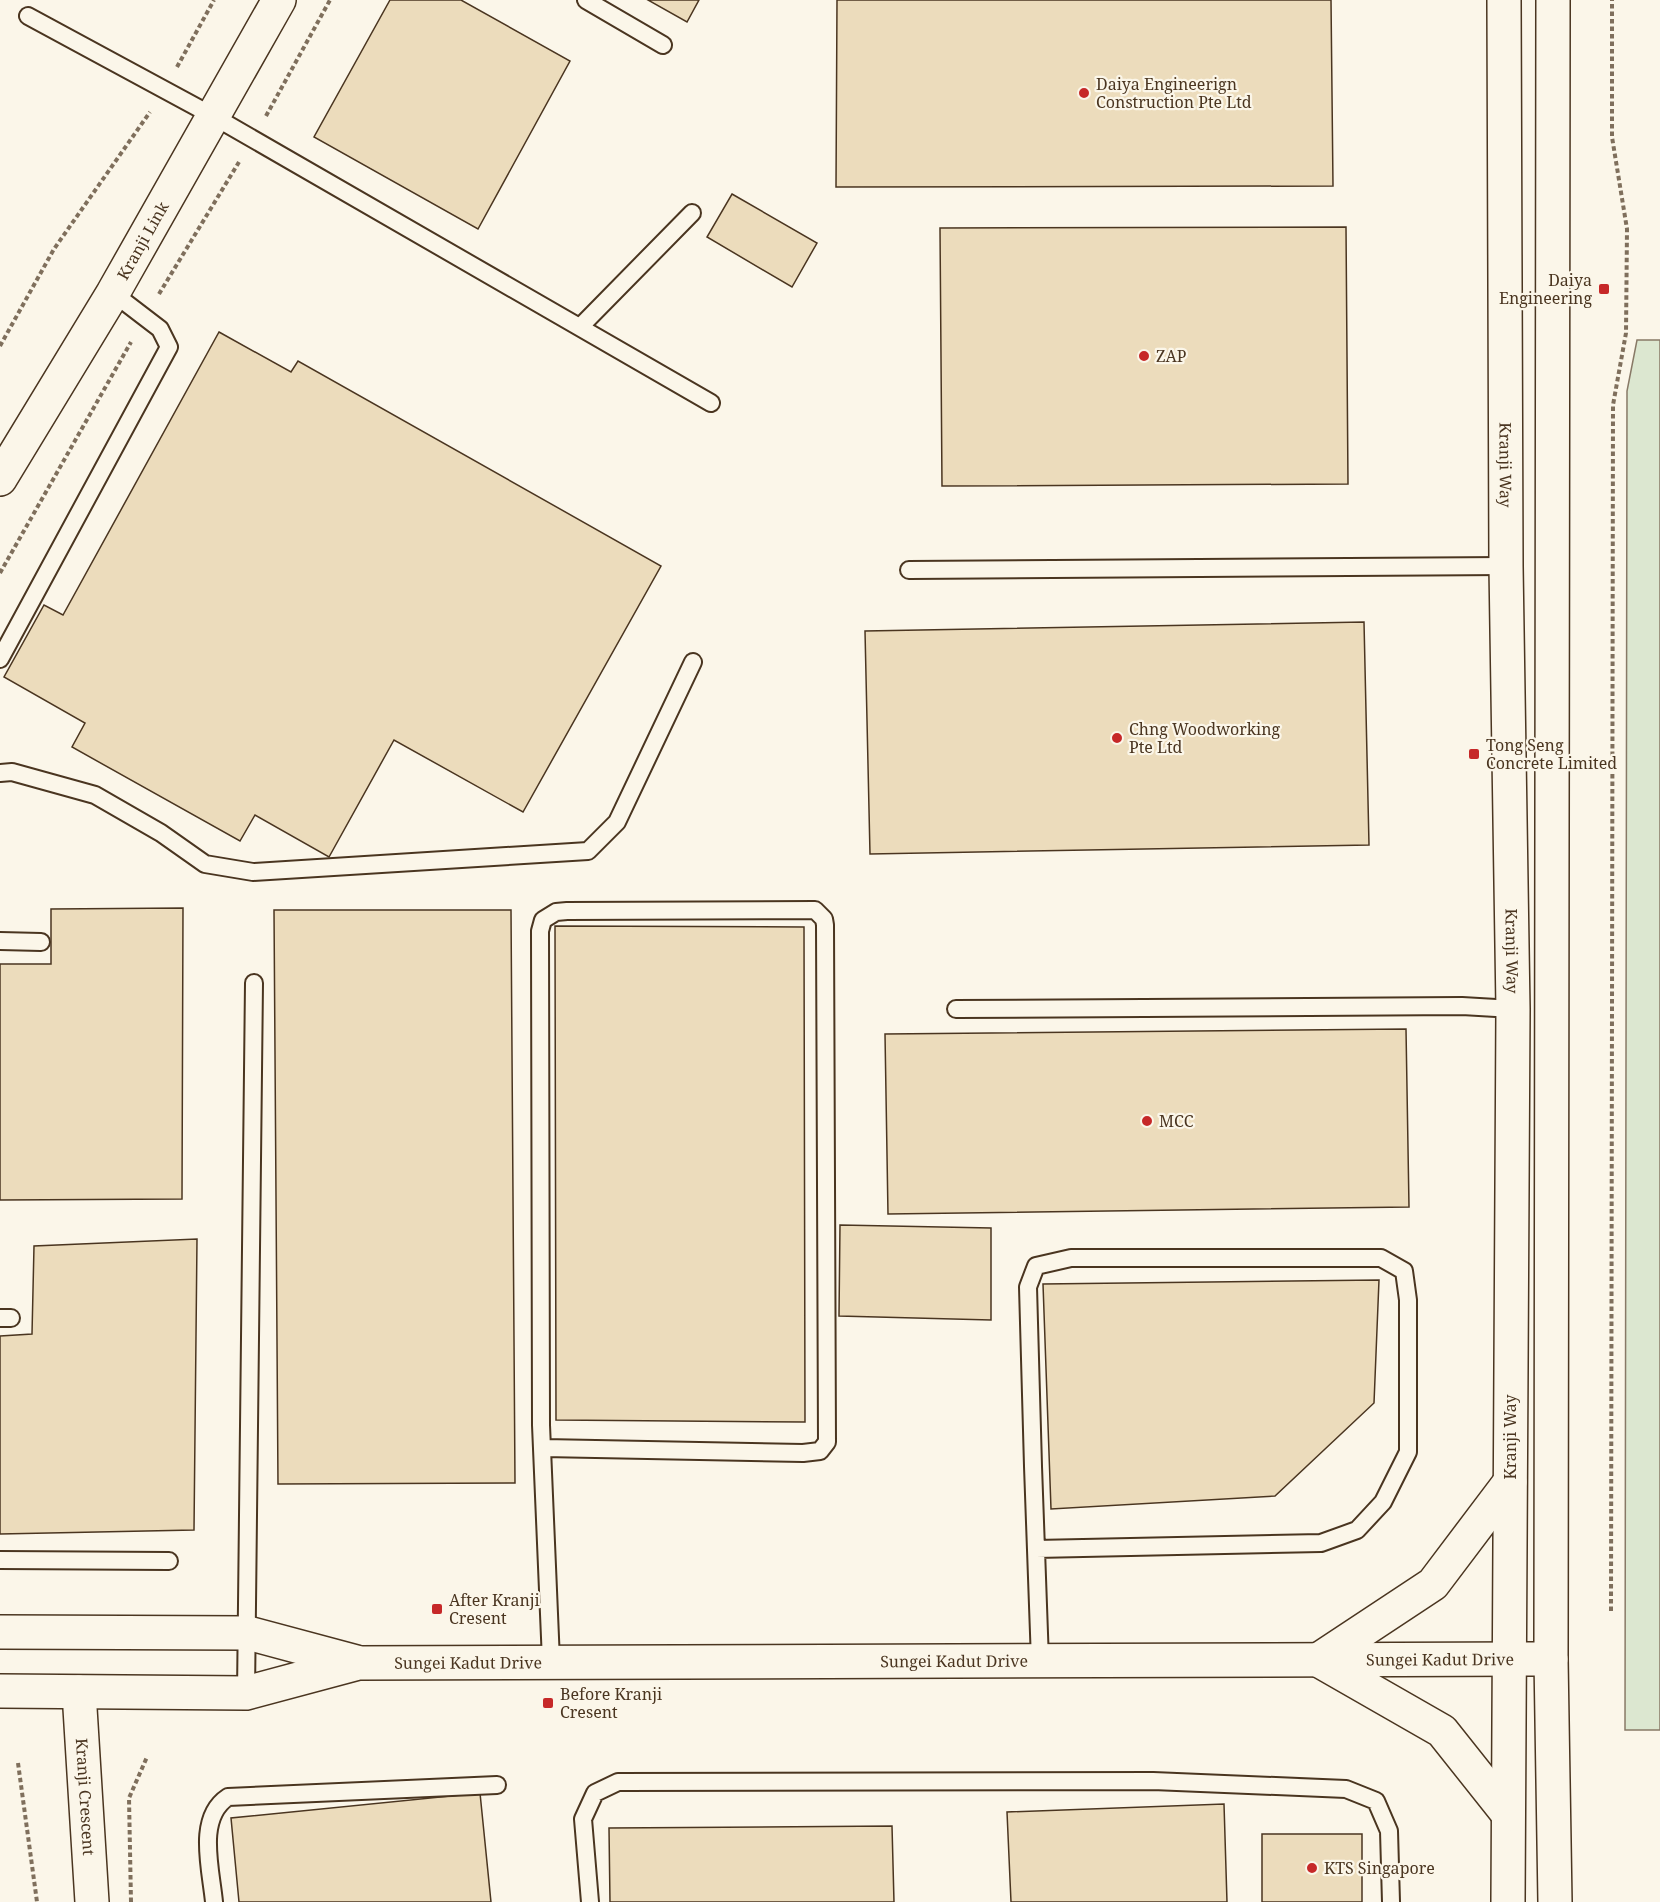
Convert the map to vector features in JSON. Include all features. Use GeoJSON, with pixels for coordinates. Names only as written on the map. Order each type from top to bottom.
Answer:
{"type":"FeatureCollection","features":[{"type":"Feature","properties":{"kind":"main road","name":"Kranji Link"},"geometry":{"type":"LineString","coordinates":[[0,479],[113,293],[279,0]]}},
{"type":"Feature","properties":{"kind":"main road","name":"Kranji Way"},"geometry":{"type":"LineString","coordinates":[[1504,0],[1506,566],[1513,1009],[1508,1902]]}},
{"type":"Feature","properties":{"kind":"main road"},"geometry":{"type":"LineString","coordinates":[[1553,0],[1551,1659],[1555,1902]]}},
{"type":"Feature","properties":{"kind":"main road"},"geometry":{"type":"LineString","coordinates":[[1508,1814],[1442,1731],[1318,1660],[1433,1584],[1510,1482]]}},
{"type":"Feature","properties":{"kind":"main road","name":"Sungei Kadut Drive"},"geometry":{"type":"LineString","coordinates":[[0,1632],[248,1632],[358,1663]]}},
{"type":"Feature","properties":{"kind":"main road","name":"Sungei Kadut Drive"},"geometry":{"type":"LineString","coordinates":[[0,1691],[246,1693],[358,1663],[1551,1659]]}},
{"type":"Feature","properties":{"kind":"main road","name":"Kranji Crescent"},"geometry":{"type":"LineString","coordinates":[[79,1692],[92,1902]]}},
{"type":"Feature","properties":{"kind":"lane"},"geometry":{"type":"LineString","coordinates":[[586,0],[663,45]]}},
{"type":"Feature","properties":{"kind":"lane"},"geometry":{"type":"LineString","coordinates":[[28,16],[213,116],[711,403]]}},
{"type":"Feature","properties":{"kind":"lane"},"geometry":{"type":"LineString","coordinates":[[580,327],[692,213]]}},
{"type":"Feature","properties":{"kind":"lane"},"geometry":{"type":"LineString","coordinates":[[0,659],[169,347],[160,329],[113,293]]}},
{"type":"Feature","properties":{"kind":"lane"},"geometry":{"type":"LineString","coordinates":[[909,570],[1506,566]]}},
{"type":"Feature","properties":{"kind":"lane"},"geometry":{"type":"LineString","coordinates":[[0,773],[12,772],[94,795],[161,833],[205,864],[253,872],[588,851],[617,822],[693,662]]}},
{"type":"Feature","properties":{"kind":"lane"},"geometry":{"type":"LineString","coordinates":[[544,1448],[803,1453],[820,1451],[827,1442],[825,925],[824,919],[815,910],[567,911],[556,912],[543,920],[540,931],[544,1448],[551,1661]]}},
{"type":"Feature","properties":{"kind":"lane"},"geometry":{"type":"LineString","coordinates":[[0,941],[41,942]]}},
{"type":"Feature","properties":{"kind":"lane"},"geometry":{"type":"LineString","coordinates":[[246,1693],[254,983]]}},
{"type":"Feature","properties":{"kind":"lane"},"geometry":{"type":"LineString","coordinates":[[956,1009],[1439,1006],[1513,1009]]}},
{"type":"Feature","properties":{"kind":"lane"},"geometry":{"type":"LineString","coordinates":[[1036,1549],[1322,1543],[1357,1530],[1383,1502],[1408,1452],[1408,1299],[1404,1270],[1381,1258],[1071,1258],[1036,1266],[1028,1287],[1036,1549],[1040,1661]]}},
{"type":"Feature","properties":{"kind":"lane"},"geometry":{"type":"LineString","coordinates":[[0,1560],[169,1561]]}},
{"type":"Feature","properties":{"kind":"lane"},"geometry":{"type":"LineString","coordinates":[[590,1902],[583,1819],[595,1793],[618,1782],[1022,1781],[1153,1781],[1346,1790],[1376,1801],[1389,1831],[1391,1902]]}},
{"type":"Feature","properties":{"kind":"lane"},"geometry":{"type":"LineString","coordinates":[[213,1902],[208,1824],[218,1803],[228,1797],[497,1785]]}},
{"type":"Feature","properties":{"kind":"path"},"geometry":{"type":"LineString","coordinates":[[0,346],[54,249],[165,90],[214,0]]}},
{"type":"Feature","properties":{"kind":"path"},"geometry":{"type":"LineString","coordinates":[[0,573],[145,318],[253,139],[330,0]]}},
{"type":"Feature","properties":{"kind":"path"},"geometry":{"type":"LineString","coordinates":[[1611,1611],[1613,405],[1626,333],[1627,229],[1612,137],[1612,0]]}},
{"type":"Feature","properties":{"kind":"path"},"geometry":{"type":"LineString","coordinates":[[131,1902],[129,1797],[147,1757]]}},
{"type":"Feature","properties":{"kind":"path"},"geometry":{"type":"LineString","coordinates":[[18,1763],[37,1902]]}},
{"type":"Feature","properties":{"kind":"green space"},"geometry":{"type":"Polygon","coordinates":[[[1637,340],[1660,340],[1660,1730],[1625,1730],[1627,391],[1637,340]]]}},
{"type":"Feature","properties":{"kind":"building"},"geometry":{"type":"Polygon","coordinates":[[[390,0],[461,0],[570,61],[478,229],[314,137],[390,0]]]}},
{"type":"Feature","properties":{"kind":"building"},"geometry":{"type":"Polygon","coordinates":[[[648,0],[699,0],[687,22],[648,0]]]}},
{"type":"Feature","properties":{"kind":"building","name":"Daiya Engineerign Construction Pte Ltd"},"geometry":{"type":"Polygon","coordinates":[[[837,0],[1331,0],[1333,186],[836,187],[837,0]]]}},
{"type":"Feature","properties":{"kind":"building"},"geometry":{"type":"Polygon","coordinates":[[[732,194],[817,243],[792,287],[707,237],[732,194]]]}},
{"type":"Feature","properties":{"kind":"building","name":"ZAP"},"geometry":{"type":"Polygon","coordinates":[[[1346,227],[1348,484],[942,486],[940,228],[1346,227]]]}},
{"type":"Feature","properties":{"kind":"building"},"geometry":{"type":"Polygon","coordinates":[[[219,332],[291,372],[298,361],[661,566],[523,812],[394,740],[329,857],[255,815],[240,841],[72,747],[85,723],[4,677],[44,605],[63,615],[219,332]]]}},
{"type":"Feature","properties":{"kind":"building","name":"Chng Woodworking Pte Ltd"},"geometry":{"type":"Polygon","coordinates":[[[1364,622],[1369,845],[870,854],[865,631],[1364,622]]]}},
{"type":"Feature","properties":{"kind":"building"},"geometry":{"type":"Polygon","coordinates":[[[183,908],[182,1199],[0,1200],[0,964],[51,964],[51,909],[183,908]]]}},
{"type":"Feature","properties":{"kind":"building"},"geometry":{"type":"Polygon","coordinates":[[[274,910],[511,910],[515,1483],[278,1484],[274,910]]]}},
{"type":"Feature","properties":{"kind":"building"},"geometry":{"type":"Polygon","coordinates":[[[555,926],[804,927],[805,1422],[556,1420],[555,926]]]}},
{"type":"Feature","properties":{"kind":"building","name":"MCC"},"geometry":{"type":"Polygon","coordinates":[[[1406,1029],[1409,1207],[888,1214],[885,1034],[1406,1029]]]}},
{"type":"Feature","properties":{"kind":"building"},"geometry":{"type":"Polygon","coordinates":[[[840,1225],[991,1228],[991,1320],[839,1316],[840,1225]]]}},
{"type":"Feature","properties":{"kind":"building"},"geometry":{"type":"Polygon","coordinates":[[[197,1239],[194,1530],[0,1534],[0,1336],[32,1334],[34,1246],[197,1239]]]}},
{"type":"Feature","properties":{"kind":"building"},"geometry":{"type":"Polygon","coordinates":[[[1379,1280],[1374,1403],[1275,1496],[1051,1509],[1043,1284],[1379,1280]]]}},
{"type":"Feature","properties":{"kind":"building"},"geometry":{"type":"Polygon","coordinates":[[[480,1793],[491,1902],[239,1902],[231,1818],[480,1793]]]}},
{"type":"Feature","properties":{"kind":"building"},"geometry":{"type":"Polygon","coordinates":[[[1224,1804],[1227,1902],[1011,1902],[1007,1812],[1224,1804]]]}},
{"type":"Feature","properties":{"kind":"building"},"geometry":{"type":"Polygon","coordinates":[[[892,1826],[894,1902],[610,1902],[609,1828],[892,1826]]]}},
{"type":"Feature","properties":{"kind":"building","name":"KTS Singapore"},"geometry":{"type":"Polygon","coordinates":[[[1262,1834],[1362,1834],[1362,1902],[1262,1902],[1262,1834]]]}},
{"type":"Feature","properties":{"kind":"place","name":"Daiya Engineerign Construction Pte Ltd"},"geometry":{"type":"Point","coordinates":[1084,93]}},
{"type":"Feature","properties":{"kind":"place","name":"Daiya Engineering"},"geometry":{"type":"Point","coordinates":[1604,289]}},
{"type":"Feature","properties":{"kind":"place","name":"ZAP"},"geometry":{"type":"Point","coordinates":[1144,356]}},
{"type":"Feature","properties":{"kind":"place","name":"Chng Woodworking Pte Ltd"},"geometry":{"type":"Point","coordinates":[1117,738]}},
{"type":"Feature","properties":{"kind":"place","name":"Tong Seng Concrete Limited"},"geometry":{"type":"Point","coordinates":[1474,754]}},
{"type":"Feature","properties":{"kind":"place","name":"MCC"},"geometry":{"type":"Point","coordinates":[1147,1121]}},
{"type":"Feature","properties":{"kind":"place","name":"After Kranji Cresent"},"geometry":{"type":"Point","coordinates":[437,1609]}},
{"type":"Feature","properties":{"kind":"place","name":"Before Kranji Cresent"},"geometry":{"type":"Point","coordinates":[548,1703]}},
{"type":"Feature","properties":{"kind":"place","name":"KTS Singapore"},"geometry":{"type":"Point","coordinates":[1312,1868]}}]}
